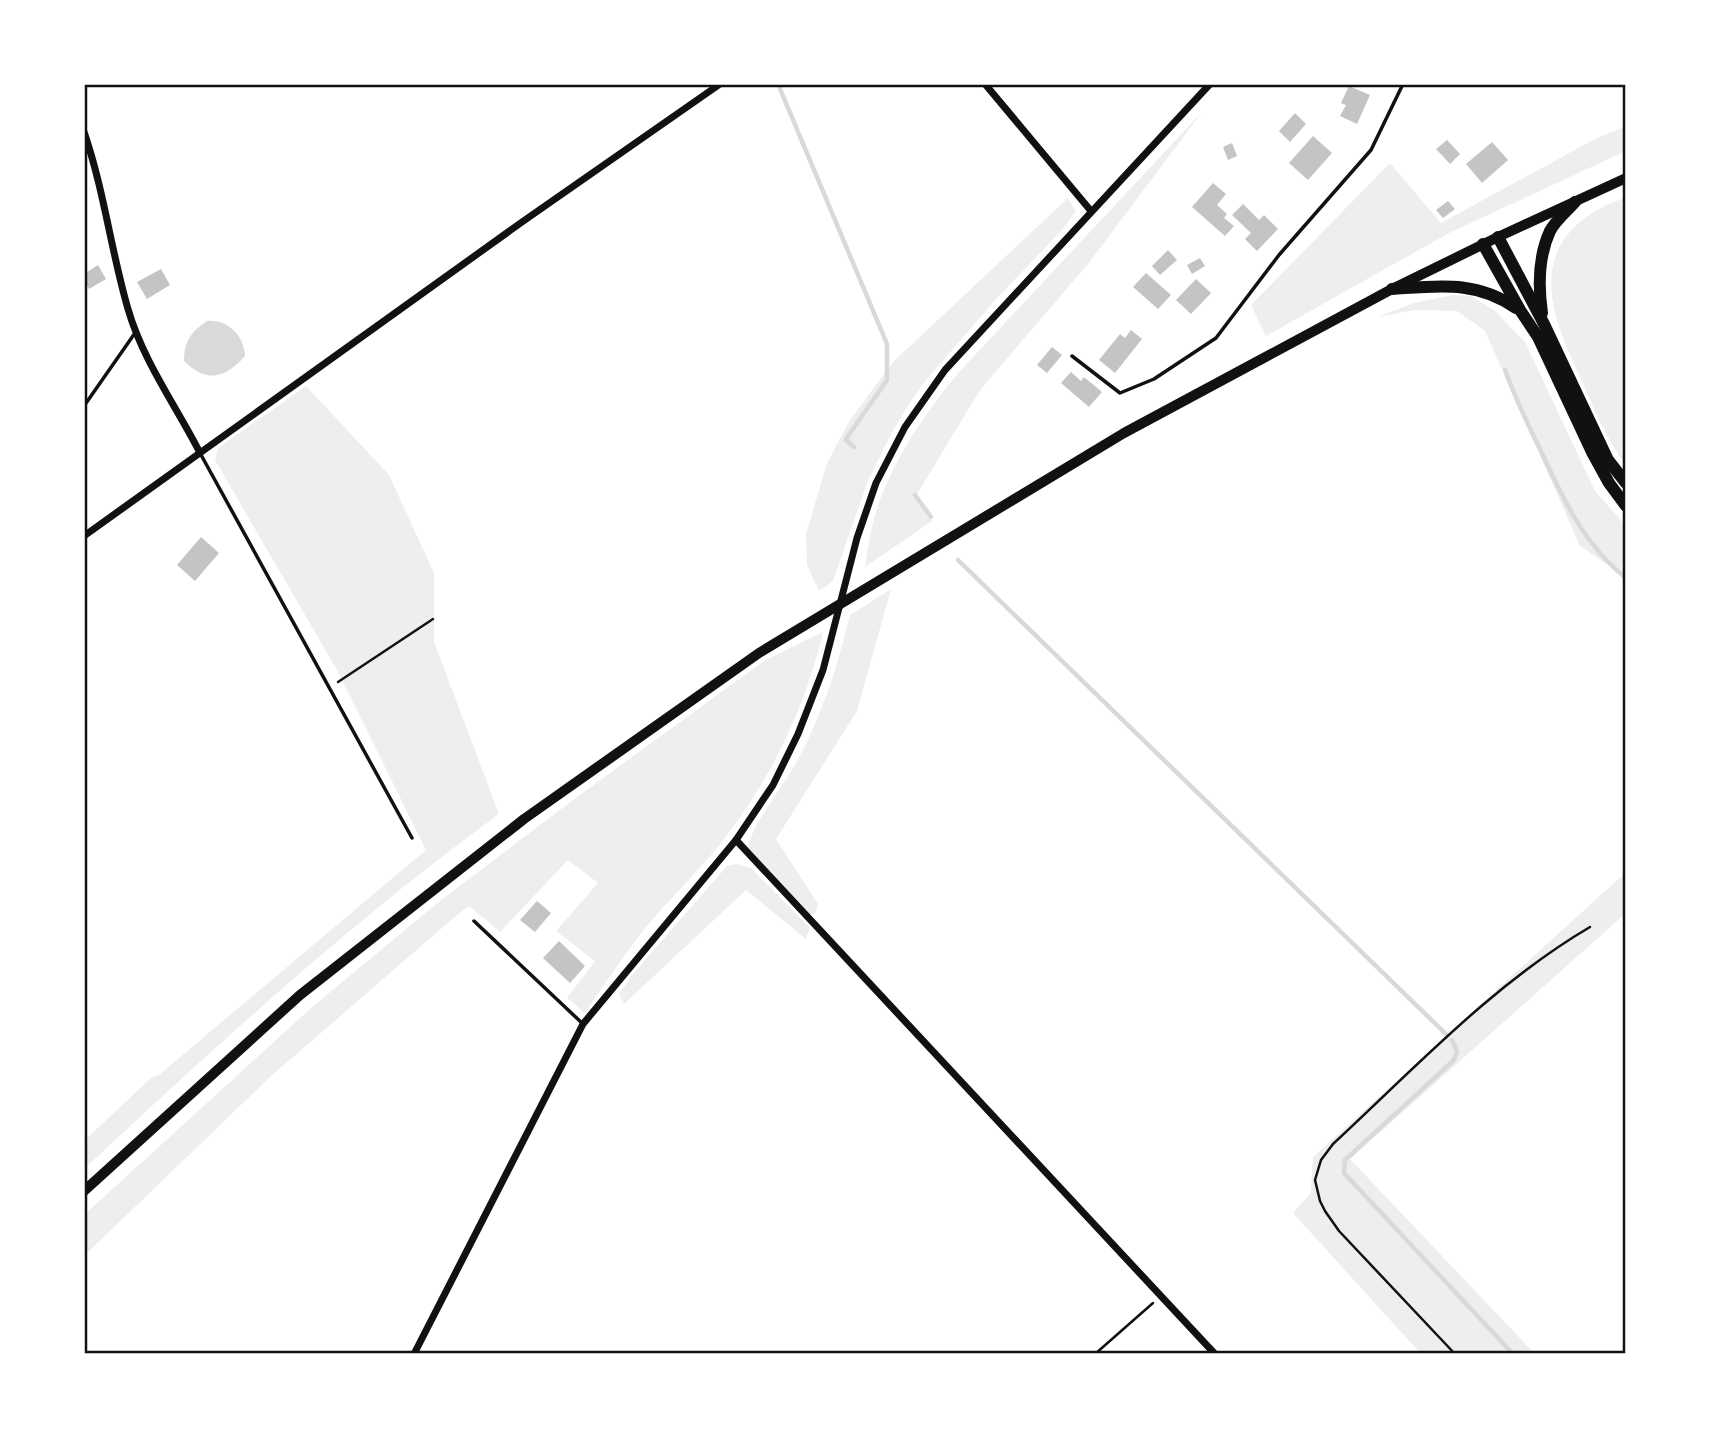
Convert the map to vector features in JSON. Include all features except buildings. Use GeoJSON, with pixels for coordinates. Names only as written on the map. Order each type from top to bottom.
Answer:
{"type":"FeatureCollection","features":[{"type":"Feature","properties":{"kind":"highway"},"geometry":{"type":"LineString","coordinates":[[1544,324],[1539,290],[1541,260],[1551,229],[1575,202]]}},
{"type":"Feature","properties":{"kind":"highway"},"geometry":{"type":"LineString","coordinates":[[1499,237],[1544,324],[1608,460],[1626,482]]}},
{"type":"Feature","properties":{"kind":"highway"},"geometry":{"type":"LineString","coordinates":[[1483,244],[1538,337],[1592,452],[1609,483],[1626,506]]}},
{"type":"Feature","properties":{"kind":"highway"},"geometry":{"type":"LineString","coordinates":[[1392,289],[1454,285],[1500,297],[1520,310]]}},
{"type":"Feature","properties":{"kind":"main road"},"geometry":{"type":"LineString","coordinates":[[84,1191],[300,995],[524,818],[759,653],[1124,433],[1392,289],[1626,178]]}},
{"type":"Feature","properties":{"kind":"street"},"geometry":{"type":"LineString","coordinates":[[84,536],[522,222],[720,84]]}},
{"type":"Feature","properties":{"kind":"street"},"geometry":{"type":"LineString","coordinates":[[985,84],[1091,211]]}},
{"type":"Feature","properties":{"kind":"street"},"geometry":{"type":"LineString","coordinates":[[414,1354],[583,1024],[736,841],[773,785],[822,670],[857,538],[876,483],[905,427],[945,370],[1210,84]]}},
{"type":"Feature","properties":{"kind":"street"},"geometry":{"type":"LineString","coordinates":[[84,132],[96,170],[125,296],[140,344],[200,453]]}},
{"type":"Feature","properties":{"kind":"street"},"geometry":{"type":"LineString","coordinates":[[736,841],[1215,1354]]}},
{"type":"Feature","properties":{"kind":"lane"},"geometry":{"type":"LineString","coordinates":[[1072,356],[1120,393],[1154,379],[1216,338],[1279,255],[1371,150],[1403,84]]}},
{"type":"Feature","properties":{"kind":"lane"},"geometry":{"type":"LineString","coordinates":[[84,406],[136,332]]}},
{"type":"Feature","properties":{"kind":"lane"},"geometry":{"type":"LineString","coordinates":[[200,453],[412,838]]}},
{"type":"Feature","properties":{"kind":"lane"},"geometry":{"type":"LineString","coordinates":[[474,921],[583,1024]]}},
{"type":"Feature","properties":{"kind":"path"},"geometry":{"type":"LineString","coordinates":[[329,687],[433,619]]}},
{"type":"Feature","properties":{"kind":"path"},"geometry":{"type":"LineString","coordinates":[[1455,1354],[1339,1231],[1320,1201],[1315,1180],[1321,1160],[1333,1144],[1486,1003],[1543,958],[1590,927]]}},
{"type":"Feature","properties":{"kind":"path"},"geometry":{"type":"LineString","coordinates":[[1095,1354],[1161,1296]]}},
{"type":"Feature","properties":{"kind":"shaded area"},"geometry":{"type":"Polygon","coordinates":[[[1202,112],[1088,264],[980,390],[916,496],[932,521],[865,567],[873,523],[884,490],[912,436],[935,403],[960,371],[1202,112]]]}},
{"type":"Feature","properties":{"kind":"shaded area"},"geometry":{"type":"Polygon","coordinates":[[[1626,126],[1626,151],[1449,233],[1266,336],[1251,305],[1390,163],[1441,223],[1593,140],[1626,126]]]}},
{"type":"Feature","properties":{"kind":"shaded area"},"geometry":{"type":"Polygon","coordinates":[[[1626,197],[1626,466],[1600,422],[1569,353],[1551,288],[1552,268],[1559,248],[1572,230],[1596,211],[1626,197]]]}},
{"type":"Feature","properties":{"kind":"shaded area"},"geometry":{"type":"Polygon","coordinates":[[[1068,198],[1076,211],[1062,230],[998,297],[925,381],[909,404],[867,483],[833,581],[819,591],[807,565],[806,534],[827,463],[850,420],[893,362],[1068,198]]]}},
{"type":"Feature","properties":{"kind":"shaded area"},"geometry":{"type":"Polygon","coordinates":[[[1453,295],[1471,296],[1495,311],[1525,342],[1595,491],[1626,526],[1626,577],[1580,546],[1485,331],[1457,311],[1414,310],[1378,317],[1414,303],[1453,295]]]}},
{"type":"Feature","properties":{"kind":"shaded area"},"geometry":{"type":"Polygon","coordinates":[[[207,321],[228,326],[238,336],[244,349],[245,356],[238,363],[216,375],[200,373],[184,361],[185,348],[190,338],[207,321]]]}},
{"type":"Feature","properties":{"kind":"shaded area"},"geometry":{"type":"Polygon","coordinates":[[[306,386],[389,475],[434,573],[434,642],[499,814],[338,941],[235,1030],[84,1169],[84,1141],[151,1078],[160,1074],[426,850],[337,670],[215,460],[218,448],[306,386]]]}},
{"type":"Feature","properties":{"kind":"shaded area"},"geometry":{"type":"Polygon","coordinates":[[[891,589],[857,711],[776,839],[818,904],[815,914],[810,914],[751,851],[748,844],[759,821],[794,767],[816,722],[850,615],[891,589]]]}},
{"type":"Feature","properties":{"kind":"shaded area"},"geometry":{"type":"Polygon","coordinates":[[[823,632],[807,688],[785,740],[758,790],[716,849],[639,937],[585,1013],[567,998],[595,961],[556,931],[598,883],[568,860],[500,932],[469,906],[457,915],[270,1077],[84,1256],[84,1215],[311,1008],[441,900],[577,797],[764,661],[823,632]]]}},
{"type":"Feature","properties":{"kind":"shaded area"},"geometry":{"type":"Polygon","coordinates":[[[736,864],[751,868],[810,928],[806,939],[746,890],[624,1004],[619,994],[632,975],[727,866],[736,864]]]}},
{"type":"Feature","properties":{"kind":"shaded area"},"geometry":{"type":"Polygon","coordinates":[[[1626,872],[1626,913],[1350,1159],[1535,1354],[1421,1354],[1293,1213],[1311,1193],[1313,1157],[1626,872]]]}},
{"type":"Feature","properties":{"kind":"waterway"},"geometry":{"type":"LineString","coordinates":[[778,84],[887,344],[887,380],[846,440],[854,447]]}},
{"type":"Feature","properties":{"kind":"waterway"},"geometry":{"type":"LineString","coordinates":[[1505,370],[1530,429],[1576,519],[1598,551],[1626,578]]}},
{"type":"Feature","properties":{"kind":"waterway"},"geometry":{"type":"LineString","coordinates":[[915,495],[931,517]]}},
{"type":"Feature","properties":{"kind":"waterway"},"geometry":{"type":"LineString","coordinates":[[958,560],[1447,1035]]}},
{"type":"Feature","properties":{"kind":"waterway"},"geometry":{"type":"LineString","coordinates":[[1452,1040],[1457,1051],[1454,1060],[1345,1160],[1344,1173],[1513,1354]]}}]}
